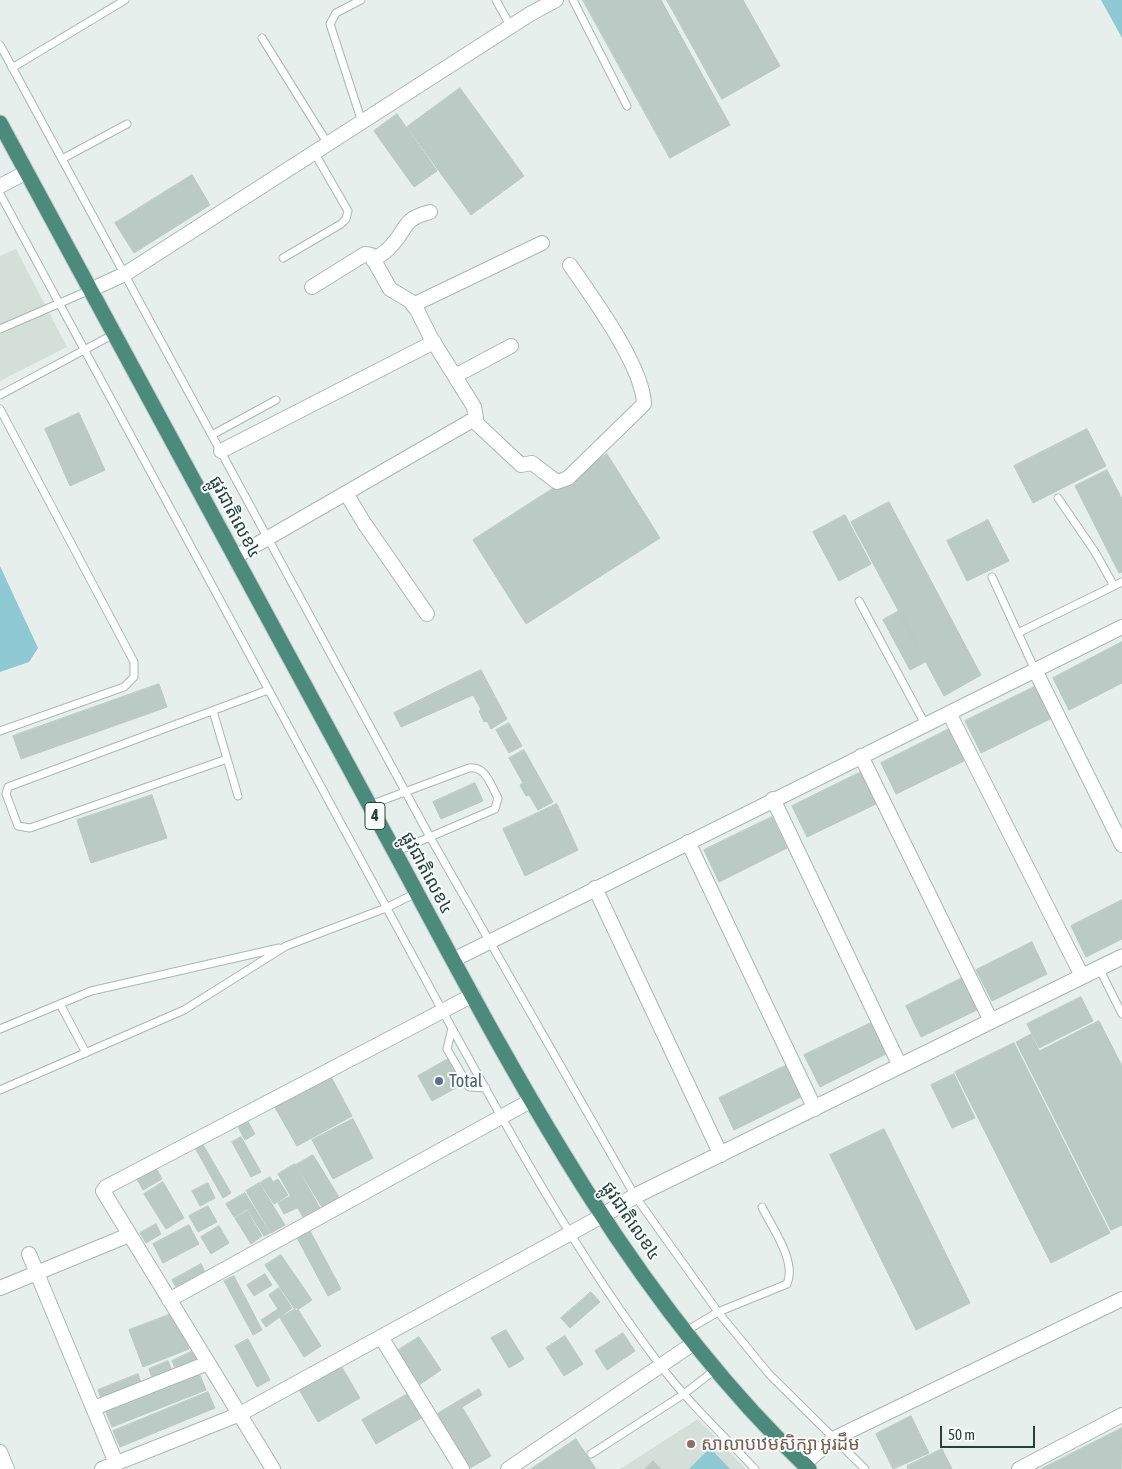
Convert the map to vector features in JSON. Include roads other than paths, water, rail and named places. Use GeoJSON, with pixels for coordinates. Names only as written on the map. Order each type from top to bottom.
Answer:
{"type":"FeatureCollection","features":[{"type":"Feature","properties":{"kind":"highway","name":"ផ្លូវជាតិលេខ៤"},"geometry":{"type":"LineString","coordinates":[[0,123],[453,960],[532,1100],[602,1216],[690,1337],[716,1369],[807,1467]]}},
{"type":"Feature","properties":{"kind":"street"},"geometry":{"type":"LineString","coordinates":[[90,290],[125,274],[510,27],[556,0]]}},
{"type":"Feature","properties":{"kind":"street"},"geometry":{"type":"LineString","coordinates":[[0,186],[27,172]]}},
{"type":"Feature","properties":{"kind":"street"},"geometry":{"type":"LineString","coordinates":[[373,260],[394,244],[403,226],[416,216],[430,212]]}},
{"type":"Feature","properties":{"kind":"street"},"geometry":{"type":"LineString","coordinates":[[412,304],[542,243]]}},
{"type":"Feature","properties":{"kind":"street"},"geometry":{"type":"LineString","coordinates":[[235,557],[473,420],[476,414],[412,304],[390,289],[371,255],[365,254],[312,287]]}},
{"type":"Feature","properties":{"kind":"street"},"geometry":{"type":"LineString","coordinates":[[473,420],[521,465],[532,463],[557,482],[568,478],[644,404],[640,384],[612,328],[570,265]]}},
{"type":"Feature","properties":{"kind":"street"},"geometry":{"type":"LineString","coordinates":[[221,451],[434,342]]}},
{"type":"Feature","properties":{"kind":"street"},"geometry":{"type":"LineString","coordinates":[[455,376],[511,346]]}},
{"type":"Feature","properties":{"kind":"street"},"geometry":{"type":"LineString","coordinates":[[346,493],[364,524],[426,614]]}},
{"type":"Feature","properties":{"kind":"street"},"geometry":{"type":"LineString","coordinates":[[453,960],[773,799],[1122,627]]}},
{"type":"Feature","properties":{"kind":"street"},"geometry":{"type":"LineString","coordinates":[[1035,670],[1122,845]]}},
{"type":"Feature","properties":{"kind":"street"},"geometry":{"type":"LineString","coordinates":[[948,713],[1082,976]]}},
{"type":"Feature","properties":{"kind":"street"},"geometry":{"type":"LineString","coordinates":[[862,756],[991,1021]]}},
{"type":"Feature","properties":{"kind":"street"},"geometry":{"type":"LineString","coordinates":[[773,799],[900,1066]]}},
{"type":"Feature","properties":{"kind":"street"},"geometry":{"type":"LineString","coordinates":[[688,842],[815,1109]]}},
{"type":"Feature","properties":{"kind":"street"},"geometry":{"type":"LineString","coordinates":[[595,888],[721,1155]]}},
{"type":"Feature","properties":{"kind":"street"},"geometry":{"type":"LineString","coordinates":[[102,1469],[240,1414],[636,1196],[1122,957]]}},
{"type":"Feature","properties":{"kind":"street"},"geometry":{"type":"LineString","coordinates":[[270,1468],[240,1414],[103,1191],[106,1186],[473,994]]}},
{"type":"Feature","properties":{"kind":"street"},"geometry":{"type":"LineString","coordinates":[[170,1300],[532,1100]]}},
{"type":"Feature","properties":{"kind":"street"},"geometry":{"type":"LineString","coordinates":[[0,1288],[129,1235]]}},
{"type":"Feature","properties":{"kind":"street"},"geometry":{"type":"LineString","coordinates":[[29,1254],[116,1463]]}},
{"type":"Feature","properties":{"kind":"street"},"geometry":{"type":"LineString","coordinates":[[807,1467],[832,1439],[1122,1299]]}},
{"type":"Feature","properties":{"kind":"street"},"geometry":{"type":"LineString","coordinates":[[381,1337],[462,1469]]}},
{"type":"Feature","properties":{"kind":"street"},"geometry":{"type":"LineString","coordinates":[[508,1469],[660,1366],[690,1337]]}},
{"type":"Feature","properties":{"kind":"street"},"geometry":{"type":"LineString","coordinates":[[94,1408],[208,1363]]}},
{"type":"Feature","properties":{"kind":"street"},"geometry":{"type":"LineString","coordinates":[[1019,1469],[1122,1415]]}},
{"type":"Feature","properties":{"kind":"street"},"geometry":{"type":"LineString","coordinates":[[0,1452],[7,1469]]}},
{"type":"Feature","properties":{"kind":"lane"},"geometry":{"type":"LineString","coordinates":[[12,68],[125,0]]}},
{"type":"Feature","properties":{"kind":"lane"},"geometry":{"type":"LineString","coordinates":[[361,0],[336,13],[330,24],[362,122]]}},
{"type":"Feature","properties":{"kind":"lane"},"geometry":{"type":"LineString","coordinates":[[496,0],[510,27]]}},
{"type":"Feature","properties":{"kind":"lane"},"geometry":{"type":"LineString","coordinates":[[573,0],[627,106]]}},
{"type":"Feature","properties":{"kind":"lane"},"geometry":{"type":"LineString","coordinates":[[262,38],[328,144]]}},
{"type":"Feature","properties":{"kind":"lane"},"geometry":{"type":"LineString","coordinates":[[0,45],[430,836],[636,1196],[718,1312],[769,1374],[832,1439],[865,1469]]}},
{"type":"Feature","properties":{"kind":"lane"},"geometry":{"type":"LineString","coordinates":[[62,159],[127,124]]}},
{"type":"Feature","properties":{"kind":"lane"},"geometry":{"type":"LineString","coordinates":[[283,258],[341,224],[348,215],[348,211],[314,152]]}},
{"type":"Feature","properties":{"kind":"lane"},"geometry":{"type":"LineString","coordinates":[[0,194],[386,908],[501,1118],[569,1234],[660,1366],[755,1469]]}},
{"type":"Feature","properties":{"kind":"lane"},"geometry":{"type":"LineString","coordinates":[[0,329],[58,302],[90,290]]}},
{"type":"Feature","properties":{"kind":"lane"},"geometry":{"type":"LineString","coordinates":[[0,395],[114,334]]}},
{"type":"Feature","properties":{"kind":"lane"},"geometry":{"type":"LineString","coordinates":[[212,435],[276,400]]}},
{"type":"Feature","properties":{"kind":"lane"},"geometry":{"type":"LineString","coordinates":[[0,409],[134,662],[134,678],[124,687],[0,731]]}},
{"type":"Feature","properties":{"kind":"lane"},"geometry":{"type":"LineString","coordinates":[[1058,498],[1095,552],[1114,586]]}},
{"type":"Feature","properties":{"kind":"lane"},"geometry":{"type":"LineString","coordinates":[[992,577],[1035,670]]}},
{"type":"Feature","properties":{"kind":"lane"},"geometry":{"type":"LineString","coordinates":[[1018,633],[1122,582]]}},
{"type":"Feature","properties":{"kind":"lane"},"geometry":{"type":"LineString","coordinates":[[859,601],[925,724]]}},
{"type":"Feature","properties":{"kind":"lane"},"geometry":{"type":"LineString","coordinates":[[227,759],[30,828],[18,826],[6,794],[8,787],[268,690]]}},
{"type":"Feature","properties":{"kind":"lane"},"geometry":{"type":"LineString","coordinates":[[213,711],[238,796]]}},
{"type":"Feature","properties":{"kind":"lane"},"geometry":{"type":"LineString","coordinates":[[369,805],[405,790],[469,768],[477,767],[483,771],[487,778],[498,798],[495,809],[395,852]]}},
{"type":"Feature","properties":{"kind":"lane"},"geometry":{"type":"LineString","coordinates":[[0,1029],[91,992],[286,946],[386,908],[417,893]]}},
{"type":"Feature","properties":{"kind":"lane"},"geometry":{"type":"LineString","coordinates":[[0,1090],[184,1010],[286,946]]}},
{"type":"Feature","properties":{"kind":"lane"},"geometry":{"type":"LineString","coordinates":[[1099,968],[1122,1014]]}},
{"type":"Feature","properties":{"kind":"lane"},"geometry":{"type":"LineString","coordinates":[[60,1004],[86,1053]]}},
{"type":"Feature","properties":{"kind":"lane"},"geometry":{"type":"LineString","coordinates":[[452,1028],[447,1049],[469,1087],[486,1088]]}},
{"type":"Feature","properties":{"kind":"lane"},"geometry":{"type":"LineString","coordinates":[[690,1337],[718,1312],[788,1284],[791,1276],[787,1257],[762,1208]]}},
{"type":"Feature","properties":{"kind":"lane"},"geometry":{"type":"LineString","coordinates":[[591,1454],[684,1394],[716,1369]]}},
{"type":"Feature","properties":{"kind":"water"},"geometry":{"type":"Polygon","coordinates":[[[1101,0],[1122,0],[1122,38],[1101,0]]]}},
{"type":"Feature","properties":{"kind":"water"},"geometry":{"type":"Polygon","coordinates":[[[0,566],[38,648],[29,662],[0,672],[0,566]]]}},
{"type":"Feature","properties":{"kind":"water"},"geometry":{"type":"Polygon","coordinates":[[[710,1448],[730,1469],[689,1469],[710,1448]]]}},
{"type":"Feature","properties":{"kind":"place","name":"Total"},"geometry":{"type":"Point","coordinates":[439,1081]}},
{"type":"Feature","properties":{"kind":"place","name":"សាលាបឋមសិក្សា អូរដឹម"},"geometry":{"type":"Point","coordinates":[691,1444]}}]}
